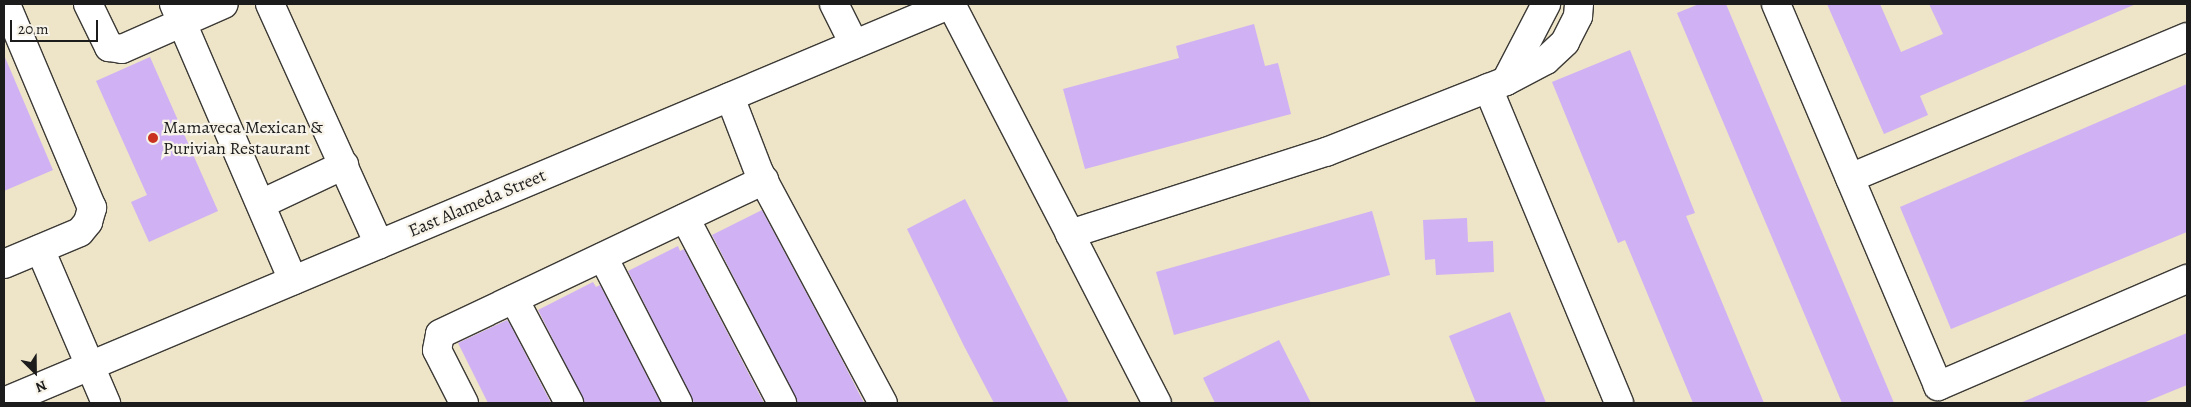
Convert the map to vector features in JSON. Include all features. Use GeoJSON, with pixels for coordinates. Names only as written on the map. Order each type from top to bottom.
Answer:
{"type":"FeatureCollection","features":[{"type":"Feature","properties":{"kind":"street"},"geometry":{"type":"LineString","coordinates":[[4,264],[80,232],[88,222],[92,208],[6,4]]}},
{"type":"Feature","properties":{"kind":"street"},"geometry":{"type":"LineString","coordinates":[[88,4],[109,47],[122,49],[178,13],[224,4]]}},
{"type":"Feature","properties":{"kind":"street"},"geometry":{"type":"LineString","coordinates":[[270,4],[379,244]]}},
{"type":"Feature","properties":{"kind":"street"},"geometry":{"type":"LineString","coordinates":[[834,4],[854,44]]}},
{"type":"Feature","properties":{"kind":"street"},"geometry":{"type":"LineString","coordinates":[[951,4],[1157,403]]}},
{"type":"Feature","properties":{"kind":"street","name":"East Alameda Street"},"geometry":{"type":"LineString","coordinates":[[4,402],[951,4]]}},
{"type":"Feature","properties":{"kind":"street"},"geometry":{"type":"LineString","coordinates":[[1497,84],[1546,4]]}},
{"type":"Feature","properties":{"kind":"street"},"geometry":{"type":"LineString","coordinates":[[1070,234],[1326,152],[1497,84],[1546,60],[1565,42],[1578,16],[1579,4]]}},
{"type":"Feature","properties":{"kind":"street"},"geometry":{"type":"LineString","coordinates":[[1776,4],[1938,386],[2187,279]]}},
{"type":"Feature","properties":{"kind":"street"},"geometry":{"type":"LineString","coordinates":[[178,13],[293,280]]}},
{"type":"Feature","properties":{"kind":"street"},"geometry":{"type":"LineString","coordinates":[[1850,178],[2187,37]]}},
{"type":"Feature","properties":{"kind":"street"},"geometry":{"type":"LineString","coordinates":[[1497,84],[1619,403]]}},
{"type":"Feature","properties":{"kind":"street"},"geometry":{"type":"LineString","coordinates":[[730,96],[764,180],[883,403]]}},
{"type":"Feature","properties":{"kind":"street"},"geometry":{"type":"LineString","coordinates":[[261,204],[344,165]]}},
{"type":"Feature","properties":{"kind":"street"},"geometry":{"type":"LineString","coordinates":[[464,403],[437,350],[440,334],[764,180]]}},
{"type":"Feature","properties":{"kind":"street"},"geometry":{"type":"LineString","coordinates":[[685,218],[782,403]]}},
{"type":"Feature","properties":{"kind":"street"},"geometry":{"type":"LineString","coordinates":[[40,249],[106,403]]}},
{"type":"Feature","properties":{"kind":"street"},"geometry":{"type":"LineString","coordinates":[[603,257],[678,403]]}},
{"type":"Feature","properties":{"kind":"street"},"geometry":{"type":"LineString","coordinates":[[514,299],[569,403]]}},
{"type":"Feature","properties":{"kind":"building"},"geometry":{"type":"Polygon","coordinates":[[[1699,4],[1726,4],[1894,403],[1842,403],[1677,13],[1699,4]]]}},
{"type":"Feature","properties":{"kind":"building"},"geometry":{"type":"Polygon","coordinates":[[[1827,4],[1880,4],[1901,52],[1943,34],[1929,4],[2136,4],[1920,96],[1928,115],[1884,134],[1827,4]]]}},
{"type":"Feature","properties":{"kind":"building"},"geometry":{"type":"Polygon","coordinates":[[[1254,24],[1265,66],[1278,63],[1291,114],[1085,169],[1063,89],[1179,58],[1176,46],[1254,24]]]}},
{"type":"Feature","properties":{"kind":"building"},"geometry":{"type":"Polygon","coordinates":[[[1630,50],[1695,213],[1686,216],[1764,403],[1693,403],[1625,240],[1618,243],[1552,82],[1630,50]]]}},
{"type":"Feature","properties":{"kind":"building"},"geometry":{"type":"Polygon","coordinates":[[[4,55],[53,170],[4,191],[4,55]]]}},
{"type":"Feature","properties":{"kind":"building","name":"Mamaveca Mexican & Purivian Restaurant"},"geometry":{"type":"Polygon","coordinates":[[[150,57],[218,211],[149,242],[131,202],[147,195],[96,81],[150,57]]]}},
{"type":"Feature","properties":{"kind":"building"},"geometry":{"type":"Polygon","coordinates":[[[2187,84],[2187,232],[1951,329],[1900,207],[2187,84]]]}},
{"type":"Feature","properties":{"kind":"building"},"geometry":{"type":"Polygon","coordinates":[[[965,199],[1069,403],[994,403],[963,344],[907,229],[965,199]]]}},
{"type":"Feature","properties":{"kind":"building"},"geometry":{"type":"Polygon","coordinates":[[[762,210],[864,403],[798,403],[712,235],[762,210]]]}},
{"type":"Feature","properties":{"kind":"building"},"geometry":{"type":"Polygon","coordinates":[[[1372,211],[1390,275],[1174,335],[1156,272],[1372,211]]]}},
{"type":"Feature","properties":{"kind":"building"},"geometry":{"type":"Polygon","coordinates":[[[1467,218],[1468,242],[1493,241],[1494,272],[1436,275],[1435,259],[1425,260],[1423,220],[1467,218]]]}},
{"type":"Feature","properties":{"kind":"building"},"geometry":{"type":"Polygon","coordinates":[[[678,246],[680,251],[684,249],[764,403],[694,403],[628,271],[678,246]]]}},
{"type":"Feature","properties":{"kind":"building"},"geometry":{"type":"Polygon","coordinates":[[[593,282],[596,287],[600,285],[661,403],[585,403],[538,310],[593,282]]]}},
{"type":"Feature","properties":{"kind":"building"},"geometry":{"type":"Polygon","coordinates":[[[1510,312],[1546,403],[1476,403],[1449,336],[1510,312]]]}},
{"type":"Feature","properties":{"kind":"building"},"geometry":{"type":"Polygon","coordinates":[[[507,320],[551,403],[488,403],[458,343],[507,320]]]}},
{"type":"Feature","properties":{"kind":"building"},"geometry":{"type":"Polygon","coordinates":[[[2187,333],[2187,385],[2143,403],[2020,403],[2187,333]]]}},
{"type":"Feature","properties":{"kind":"building"},"geometry":{"type":"Polygon","coordinates":[[[1279,340],[1311,403],[1215,403],[1203,378],[1279,340]]]}},
{"type":"Feature","properties":{"kind":"place","name":"Mamaveca Mexican & Purivian Restaurant"},"geometry":{"type":"Point","coordinates":[153,138]}}]}
